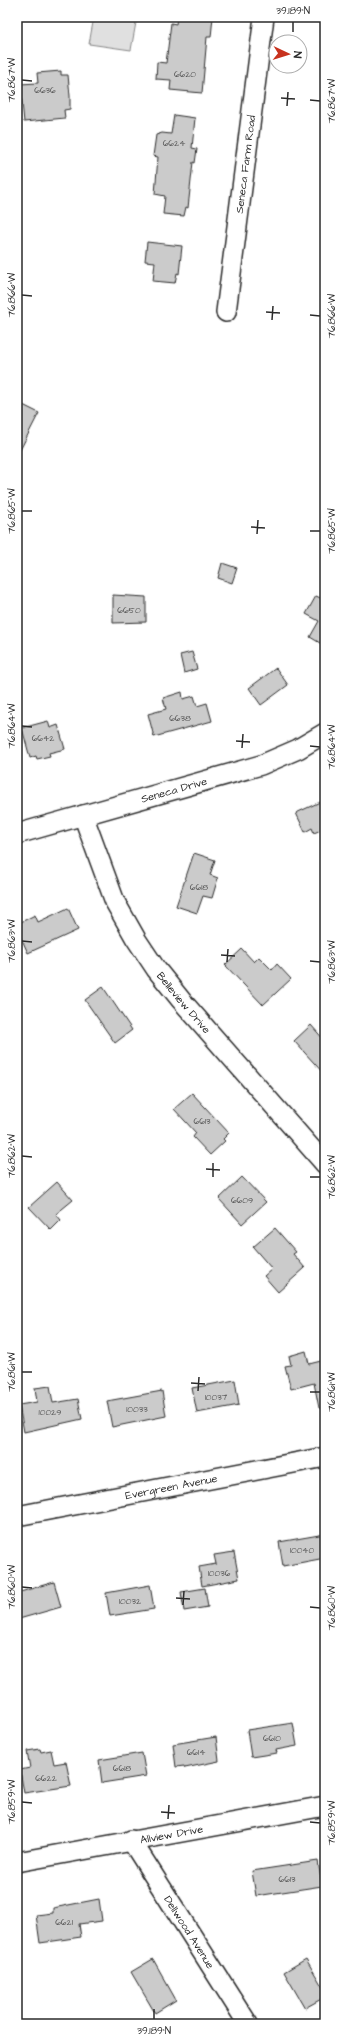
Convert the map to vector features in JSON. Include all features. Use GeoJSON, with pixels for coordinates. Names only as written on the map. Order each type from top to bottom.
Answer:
{"type":"FeatureCollection","features":[{"type":"Feature","properties":{"kind":"street","name":"Seneca Farm Road"},"geometry":{"type":"LineString","coordinates":[[226,312],[264,17]]}},
{"type":"Feature","properties":{"kind":"street","name":"Seneca Drive"},"geometry":{"type":"LineString","coordinates":[[17,834],[261,765],[298,750],[325,732]]}},
{"type":"Feature","properties":{"kind":"street","name":"Belleview Drive"},"geometry":{"type":"LineString","coordinates":[[83,815],[115,902],[136,939],[156,969],[186,1006],[325,1164]]}},
{"type":"Feature","properties":{"kind":"street","name":"Evergreen Avenue"},"geometry":{"type":"LineString","coordinates":[[17,1516],[325,1457]]}},
{"type":"Feature","properties":{"kind":"street","name":"Allview Drive"},"geometry":{"type":"LineString","coordinates":[[17,1862],[131,1840],[325,1806]]}},
{"type":"Feature","properties":{"kind":"street","name":"Dellwood Avenue"},"geometry":{"type":"LineString","coordinates":[[131,1840],[248,2024]]}},
{"type":"Feature","properties":{"kind":"shaded area"},"geometry":{"type":"Polygon","coordinates":[[[94,17],[137,17],[131,50],[89,44],[94,17]]]}},
{"type":"Feature","properties":{"kind":"building"},"geometry":{"type":"Polygon","coordinates":[[[177,17],[213,17],[211,37],[207,37],[202,93],[170,90],[171,80],[156,79],[157,62],[166,63],[171,23],[176,24],[177,17]]]}},
{"type":"Feature","properties":{"kind":"building"},"geometry":{"type":"Polygon","coordinates":[[[61,71],[61,75],[68,75],[70,96],[70,109],[64,110],[65,118],[24,122],[20,84],[38,83],[37,73],[61,71]]]}},
{"type":"Feature","properties":{"kind":"building"},"geometry":{"type":"Polygon","coordinates":[[[174,115],[195,118],[192,148],[197,149],[195,163],[193,162],[188,208],[186,207],[184,216],[163,214],[165,196],[155,194],[158,157],[153,156],[156,135],[162,133],[171,134],[174,115]]]}},
{"type":"Feature","properties":{"kind":"building"},"geometry":{"type":"Polygon","coordinates":[[[147,242],[182,246],[179,274],[177,273],[175,283],[153,281],[155,262],[145,261],[147,242]]]}},
{"type":"Feature","properties":{"kind":"building"},"geometry":{"type":"Polygon","coordinates":[[[17,402],[39,413],[17,456],[17,402]]]}},
{"type":"Feature","properties":{"kind":"building"},"geometry":{"type":"Polygon","coordinates":[[[222,563],[237,568],[232,583],[218,578],[222,563]]]}},
{"type":"Feature","properties":{"kind":"building"},"geometry":{"type":"Polygon","coordinates":[[[113,595],[146,597],[146,622],[113,623],[113,595]]]}},
{"type":"Feature","properties":{"kind":"building"},"geometry":{"type":"Polygon","coordinates":[[[316,596],[325,600],[325,646],[310,637],[319,621],[306,614],[316,596]]]}},
{"type":"Feature","properties":{"kind":"building"},"geometry":{"type":"Polygon","coordinates":[[[192,652],[197,669],[184,673],[180,655],[192,652]]]}},
{"type":"Feature","properties":{"kind":"building"},"geometry":{"type":"Polygon","coordinates":[[[276,668],[288,685],[261,705],[249,688],[276,668]]]}},
{"type":"Feature","properties":{"kind":"building"},"geometry":{"type":"Polygon","coordinates":[[[182,692],[183,699],[194,696],[197,706],[207,703],[212,721],[154,737],[148,714],[166,709],[163,698],[182,692]]]}},
{"type":"Feature","properties":{"kind":"building"},"geometry":{"type":"Polygon","coordinates":[[[48,721],[50,728],[58,725],[65,749],[49,753],[50,756],[37,759],[36,756],[30,758],[22,728],[48,721]]]}},
{"type":"Feature","properties":{"kind":"building"},"geometry":{"type":"Polygon","coordinates":[[[320,802],[325,802],[325,828],[314,833],[312,828],[305,832],[296,813],[320,802]]]}},
{"type":"Feature","properties":{"kind":"building"},"geometry":{"type":"Polygon","coordinates":[[[194,853],[215,860],[210,875],[218,878],[212,898],[203,896],[197,913],[176,906],[194,853]]]}},
{"type":"Feature","properties":{"kind":"building"},"geometry":{"type":"Polygon","coordinates":[[[68,908],[78,930],[28,953],[17,929],[17,924],[35,915],[38,922],[68,908]]]}},
{"type":"Feature","properties":{"kind":"building"},"geometry":{"type":"Polygon","coordinates":[[[242,949],[254,962],[259,957],[272,970],[277,964],[291,979],[263,1005],[225,965],[242,949]]]}},
{"type":"Feature","properties":{"kind":"building"},"geometry":{"type":"Polygon","coordinates":[[[103,987],[132,1030],[115,1043],[85,1000],[103,987]]]}},
{"type":"Feature","properties":{"kind":"building"},"geometry":{"type":"Polygon","coordinates":[[[311,1025],[325,1041],[325,1075],[294,1041],[311,1025]]]}},
{"type":"Feature","properties":{"kind":"building"},"geometry":{"type":"Polygon","coordinates":[[[192,1093],[229,1133],[223,1139],[225,1141],[210,1155],[193,1137],[196,1133],[174,1109],[192,1093]]]}},
{"type":"Feature","properties":{"kind":"building"},"geometry":{"type":"Polygon","coordinates":[[[242,1177],[266,1202],[242,1224],[219,1199],[242,1177]]]}},
{"type":"Feature","properties":{"kind":"building"},"geometry":{"type":"Polygon","coordinates":[[[57,1182],[73,1200],[56,1214],[61,1220],[51,1230],[29,1207],[57,1182]]]}},
{"type":"Feature","properties":{"kind":"building"},"geometry":{"type":"Polygon","coordinates":[[[275,1228],[296,1252],[293,1254],[305,1268],[278,1292],[264,1276],[272,1269],[253,1247],[275,1228]]]}},
{"type":"Feature","properties":{"kind":"building"},"geometry":{"type":"Polygon","coordinates":[[[306,1351],[309,1364],[325,1360],[325,1408],[319,1408],[314,1383],[291,1389],[285,1366],[291,1365],[289,1356],[306,1351]]]}},
{"type":"Feature","properties":{"kind":"building"},"geometry":{"type":"Polygon","coordinates":[[[235,1380],[239,1405],[197,1413],[192,1388],[235,1380]]]}},
{"type":"Feature","properties":{"kind":"building"},"geometry":{"type":"Polygon","coordinates":[[[50,1386],[53,1403],[78,1399],[82,1419],[24,1432],[19,1405],[37,1402],[35,1388],[50,1386]]]}},
{"type":"Feature","properties":{"kind":"building"},"geometry":{"type":"Polygon","coordinates":[[[162,1391],[166,1416],[112,1427],[107,1401],[162,1391]]]}},
{"type":"Feature","properties":{"kind":"building"},"geometry":{"type":"Polygon","coordinates":[[[325,1534],[325,1558],[283,1566],[279,1542],[325,1534]]]}},
{"type":"Feature","properties":{"kind":"building"},"geometry":{"type":"Polygon","coordinates":[[[234,1552],[239,1579],[202,1586],[199,1567],[216,1564],[214,1555],[234,1552]]]}},
{"type":"Feature","properties":{"kind":"building"},"geometry":{"type":"Polygon","coordinates":[[[54,1582],[61,1607],[19,1619],[17,1593],[54,1582]]]}},
{"type":"Feature","properties":{"kind":"building"},"geometry":{"type":"Polygon","coordinates":[[[150,1585],[154,1609],[110,1616],[106,1593],[150,1585]]]}},
{"type":"Feature","properties":{"kind":"building"},"geometry":{"type":"Polygon","coordinates":[[[205,1588],[208,1607],[184,1611],[181,1592],[205,1588]]]}},
{"type":"Feature","properties":{"kind":"building"},"geometry":{"type":"Polygon","coordinates":[[[293,1723],[297,1746],[276,1750],[277,1753],[251,1757],[247,1730],[293,1723]]]}},
{"type":"Feature","properties":{"kind":"building"},"geometry":{"type":"Polygon","coordinates":[[[216,1737],[219,1761],[185,1768],[184,1766],[176,1767],[173,1744],[216,1737]]]}},
{"type":"Feature","properties":{"kind":"building"},"geometry":{"type":"Polygon","coordinates":[[[40,1749],[41,1752],[51,1750],[54,1764],[66,1762],[71,1786],[24,1793],[20,1770],[30,1768],[27,1751],[40,1749]]]}},
{"type":"Feature","properties":{"kind":"building"},"geometry":{"type":"Polygon","coordinates":[[[142,1753],[146,1776],[102,1783],[99,1760],[142,1753]]]}},
{"type":"Feature","properties":{"kind":"building"},"geometry":{"type":"Polygon","coordinates":[[[318,1861],[322,1886],[256,1896],[252,1871],[318,1861]]]}},
{"type":"Feature","properties":{"kind":"building"},"geometry":{"type":"Polygon","coordinates":[[[99,1899],[102,1921],[79,1924],[81,1937],[40,1943],[36,1915],[53,1913],[53,1908],[99,1899]]]}},
{"type":"Feature","properties":{"kind":"building"},"geometry":{"type":"Polygon","coordinates":[[[153,1959],[176,2000],[155,2013],[131,1972],[153,1959]]]}},
{"type":"Feature","properties":{"kind":"building"},"geometry":{"type":"Polygon","coordinates":[[[306,1959],[325,1991],[325,1997],[305,2008],[284,1972],[306,1959]]]}}]}
